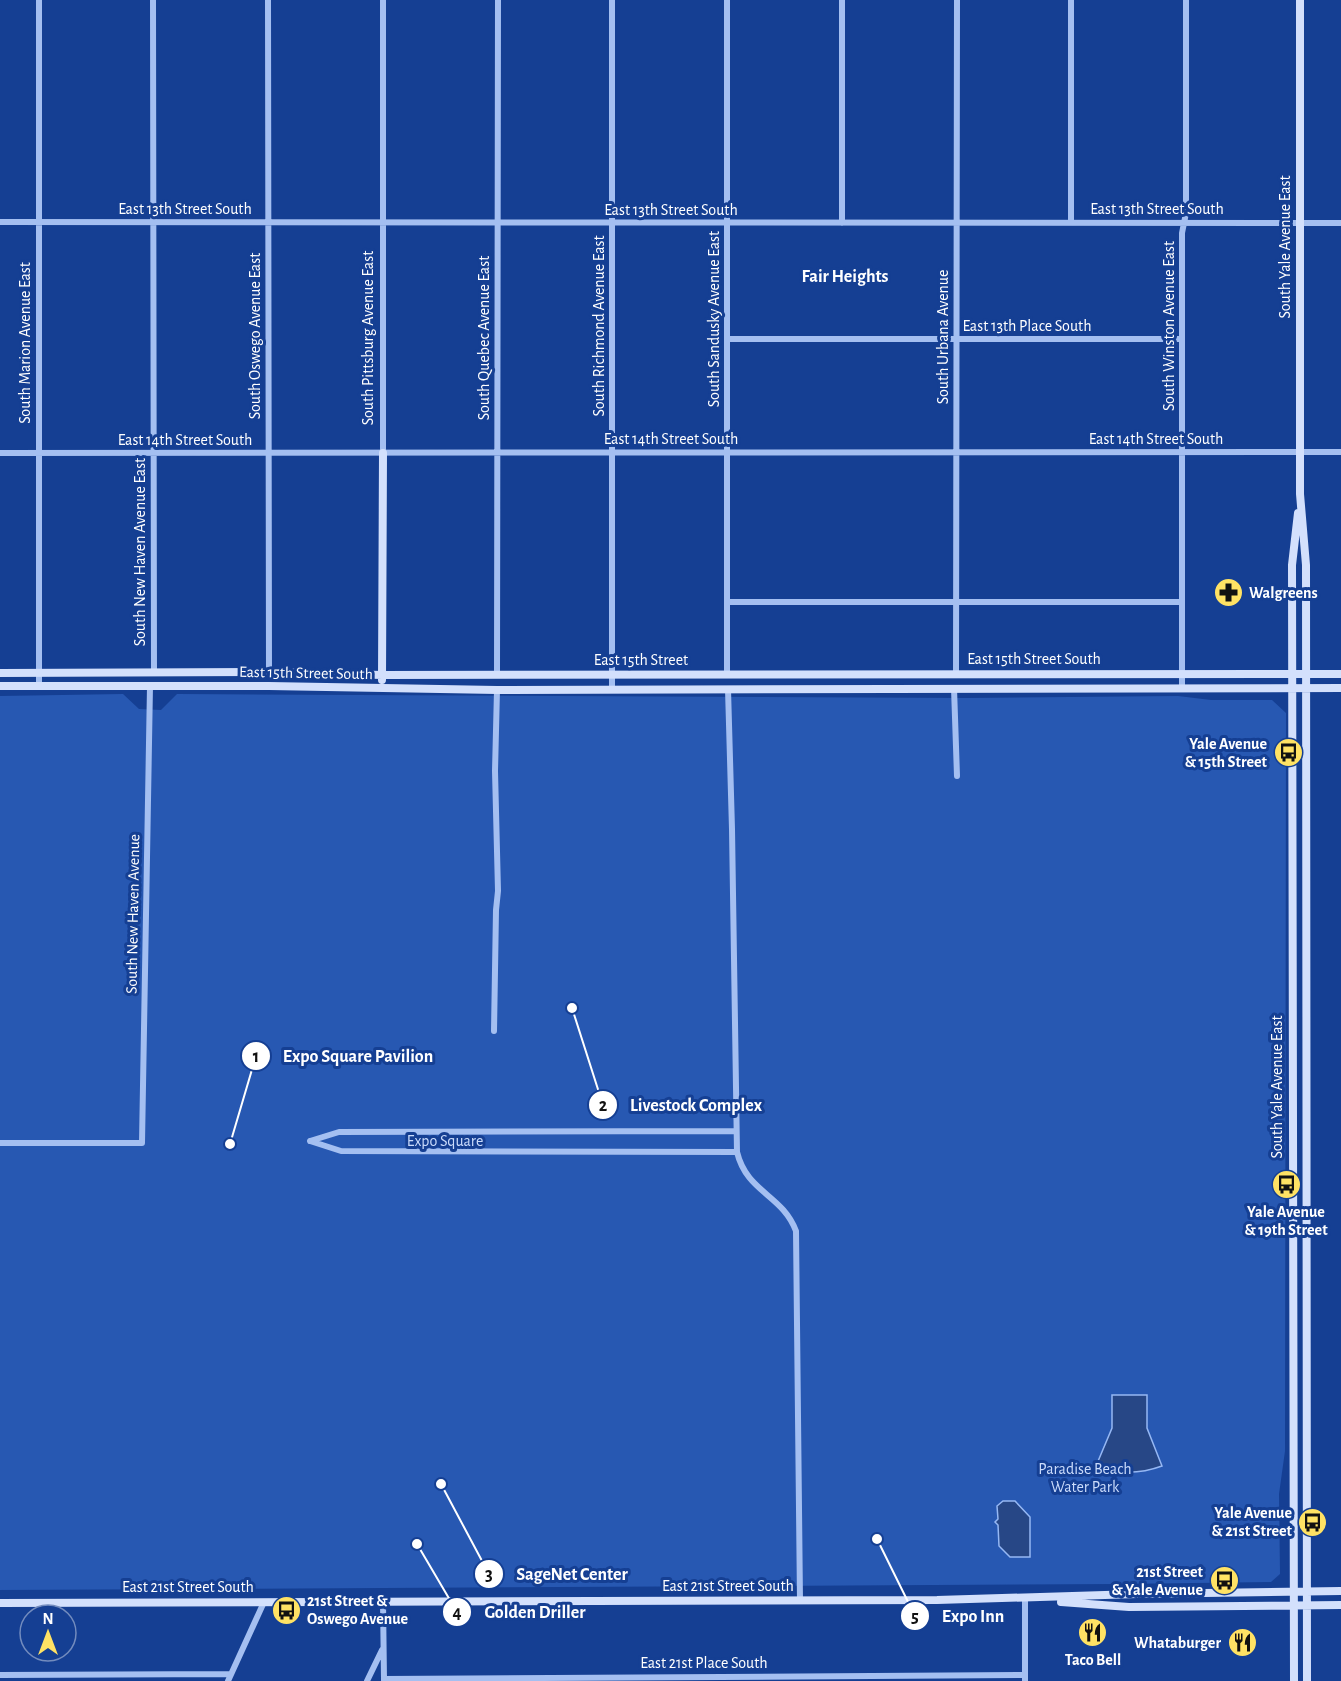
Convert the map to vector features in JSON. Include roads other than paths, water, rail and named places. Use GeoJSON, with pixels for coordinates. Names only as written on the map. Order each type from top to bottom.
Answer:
{"type":"FeatureCollection","features":[{"type":"Feature","properties":{"kind":"main road","name":"South Yale Avenue East"},"geometry":{"type":"LineString","coordinates":[[1300,0],[1299,452],[1306,565],[1307,675],[1306,1681]]}},
{"type":"Feature","properties":{"kind":"main road","name":"South Pittsburg Avenue East"},"geometry":{"type":"LineString","coordinates":[[382,689],[383,453]]}},
{"type":"Feature","properties":{"kind":"main road","name":"South Yale Avenue East"},"geometry":{"type":"LineString","coordinates":[[1293,1681],[1293,565],[1300,494]]}},
{"type":"Feature","properties":{"kind":"main road"},"geometry":{"type":"LineString","coordinates":[[1293,565],[1306,565]]}},
{"type":"Feature","properties":{"kind":"main road"},"geometry":{"type":"LineString","coordinates":[[150,686],[154,672]]}},
{"type":"Feature","properties":{"kind":"main road","name":"East 15th Street South"},"geometry":{"type":"LineString","coordinates":[[0,673],[269,672],[382,675],[555,675]]}},
{"type":"Feature","properties":{"kind":"main road"},"geometry":{"type":"LineString","coordinates":[[269,672],[269,686]]}},
{"type":"Feature","properties":{"kind":"main road"},"geometry":{"type":"LineString","coordinates":[[954,688],[956,674]]}},
{"type":"Feature","properties":{"kind":"main road","name":"East 15th Street South"},"geometry":{"type":"LineString","coordinates":[[727,675],[1341,674]]}},
{"type":"Feature","properties":{"kind":"main road"},"geometry":{"type":"LineString","coordinates":[[497,675],[497,690]]}},
{"type":"Feature","properties":{"kind":"main road","name":"East 15th Street"},"geometry":{"type":"LineString","coordinates":[[555,675],[727,675]]}},
{"type":"Feature","properties":{"kind":"main road"},"geometry":{"type":"LineString","coordinates":[[727,675],[728,689]]}},
{"type":"Feature","properties":{"kind":"main road","name":"East 15th Street South"},"geometry":{"type":"LineString","coordinates":[[0,686],[612,689]]}},
{"type":"Feature","properties":{"kind":"main road","name":"East 15th Street South"},"geometry":{"type":"LineString","coordinates":[[728,689],[1341,688]]}},
{"type":"Feature","properties":{"kind":"main road","name":"East 15th Street"},"geometry":{"type":"LineString","coordinates":[[612,689],[728,689]]}},
{"type":"Feature","properties":{"kind":"main road"},"geometry":{"type":"LineString","coordinates":[[1292,864],[1307,864]]}},
{"type":"Feature","properties":{"kind":"main road"},"geometry":{"type":"LineString","coordinates":[[1292,1037],[1307,1037]]}},
{"type":"Feature","properties":{"kind":"main road"},"geometry":{"type":"LineString","coordinates":[[1293,1138],[1307,1138]]}},
{"type":"Feature","properties":{"kind":"main road"},"geometry":{"type":"LineString","coordinates":[[1293,1216],[1307,1216]]}},
{"type":"Feature","properties":{"kind":"main road"},"geometry":{"type":"LineString","coordinates":[[1292,1319],[1306,1319]]}},
{"type":"Feature","properties":{"kind":"main road","name":"East 21st Street South"},"geometry":{"type":"LineString","coordinates":[[0,1603],[1024,1599],[1137,1594],[1341,1592]]}},
{"type":"Feature","properties":{"kind":"main road","name":"East 21st Street South"},"geometry":{"type":"LineString","coordinates":[[1024,1599],[1129,1607],[1341,1605]]}},
{"type":"Feature","properties":{"kind":"street","name":"South Marion Avenue East"},"geometry":{"type":"LineString","coordinates":[[39,0],[39,686]]}},
{"type":"Feature","properties":{"kind":"street","name":"South New Haven Avenue East"},"geometry":{"type":"LineString","coordinates":[[153,0],[154,672]]}},
{"type":"Feature","properties":{"kind":"street","name":"South Oswego Avenue East"},"geometry":{"type":"LineString","coordinates":[[268,0],[269,672]]}},
{"type":"Feature","properties":{"kind":"street","name":"South Pittsburg Avenue East"},"geometry":{"type":"LineString","coordinates":[[383,0],[383,453]]}},
{"type":"Feature","properties":{"kind":"street","name":"South Quebec Avenue East"},"geometry":{"type":"LineString","coordinates":[[497,675],[498,0]]}},
{"type":"Feature","properties":{"kind":"street","name":"South Richmond Avenue East"},"geometry":{"type":"LineString","coordinates":[[612,0],[612,689]]}},
{"type":"Feature","properties":{"kind":"street","name":"South Sandusky Avenue East"},"geometry":{"type":"LineString","coordinates":[[727,0],[727,675]]}},
{"type":"Feature","properties":{"kind":"street"},"geometry":{"type":"LineString","coordinates":[[842,0],[842,223]]}},
{"type":"Feature","properties":{"kind":"street","name":"South Urbana Avenue"},"geometry":{"type":"LineString","coordinates":[[956,674],[957,0]]}},
{"type":"Feature","properties":{"kind":"street"},"geometry":{"type":"LineString","coordinates":[[1071,0],[1071,222]]}},
{"type":"Feature","properties":{"kind":"street","name":"South Winston Avenue East"},"geometry":{"type":"LineString","coordinates":[[1182,688],[1182,339],[1186,202],[1186,0]]}},
{"type":"Feature","properties":{"kind":"street","name":"East 13th Street South"},"geometry":{"type":"LineString","coordinates":[[0,222],[1341,223]]}},
{"type":"Feature","properties":{"kind":"street","name":"East 13th Place South"},"geometry":{"type":"LineString","coordinates":[[727,339],[1182,339]]}},
{"type":"Feature","properties":{"kind":"street","name":"East 14th Street South"},"geometry":{"type":"LineString","coordinates":[[0,453],[1341,452]]}},
{"type":"Feature","properties":{"kind":"street"},"geometry":{"type":"LineString","coordinates":[[727,602],[1182,602]]}},
{"type":"Feature","properties":{"kind":"street","name":"South New Haven Avenue"},"geometry":{"type":"LineString","coordinates":[[0,1143],[142,1143],[150,686]]}},
{"type":"Feature","properties":{"kind":"street"},"geometry":{"type":"LineString","coordinates":[[954,688],[957,776]]}},
{"type":"Feature","properties":{"kind":"street"},"geometry":{"type":"LineString","coordinates":[[728,689],[737,1152],[740,1165],[752,1183],[784,1208],[792,1219],[796,1231],[800,1600]]}},
{"type":"Feature","properties":{"kind":"street"},"geometry":{"type":"LineString","coordinates":[[494,1031],[498,891],[495,771],[497,690]]}},
{"type":"Feature","properties":{"kind":"street"},"geometry":{"type":"LineString","coordinates":[[736,1131],[339,1132],[310,1141],[341,1151],[737,1152]]}},
{"type":"Feature","properties":{"kind":"street"},"geometry":{"type":"LineString","coordinates":[[1024,1599],[1025,1678]]}},
{"type":"Feature","properties":{"kind":"street"},"geometry":{"type":"LineString","coordinates":[[383,1601],[384,1680]]}},
{"type":"Feature","properties":{"kind":"street"},"geometry":{"type":"LineString","coordinates":[[0,1675],[229,1678],[264,1602]]}},
{"type":"Feature","properties":{"kind":"street"},"geometry":{"type":"LineString","coordinates":[[367,1681],[384,1647]]}},
{"type":"Feature","properties":{"kind":"street","name":"East 21st Place South"},"geometry":{"type":"LineString","coordinates":[[384,1680],[1025,1678]]}},
{"type":"Feature","properties":{"kind":"place","name":"Walgreens"},"geometry":{"type":"Point","coordinates":[1228,593]}},
{"type":"Feature","properties":{"kind":"place","name":"Yale Avenue & 15th Street"},"geometry":{"type":"Point","coordinates":[1288,753]}},
{"type":"Feature","properties":{"kind":"place","name":"Livestock Complex"},"geometry":{"type":"Point","coordinates":[572,1008]}},
{"type":"Feature","properties":{"kind":"place","name":"Expo Square Pavilion"},"geometry":{"type":"Point","coordinates":[230,1144]}},
{"type":"Feature","properties":{"kind":"place","name":"Yale Avenue & 19th Street"},"geometry":{"type":"Point","coordinates":[1286,1184]}},
{"type":"Feature","properties":{"kind":"place","name":"SageNet Center"},"geometry":{"type":"Point","coordinates":[441,1484]}},
{"type":"Feature","properties":{"kind":"place","name":"Yale Avenue & 21st Street"},"geometry":{"type":"Point","coordinates":[1313,1522]}},
{"type":"Feature","properties":{"kind":"place","name":"Expo Inn"},"geometry":{"type":"Point","coordinates":[877,1539]}},
{"type":"Feature","properties":{"kind":"place","name":"Golden Driller"},"geometry":{"type":"Point","coordinates":[417,1544]}},
{"type":"Feature","properties":{"kind":"place","name":"21st Street & Yale Avenue"},"geometry":{"type":"Point","coordinates":[1224,1581]}},
{"type":"Feature","properties":{"kind":"place","name":"21st Street & Oswego Avenue"},"geometry":{"type":"Point","coordinates":[286,1610]}},
{"type":"Feature","properties":{"kind":"place","name":"Taco Bell"},"geometry":{"type":"Point","coordinates":[1093,1632]}},
{"type":"Feature","properties":{"kind":"place","name":"Whataburger"},"geometry":{"type":"Point","coordinates":[1242,1643]}},
{"type":"Feature","properties":{"kind":"district","name":"Fair Heights"},"geometry":{"type":"Point","coordinates":[845,277]}},
{"type":"Feature","properties":{"kind":"park label","name":"Expo Square"},"geometry":{"type":"Point","coordinates":[445,1141]}},
{"type":"Feature","properties":{"kind":"park label","name":"Paradise Beach Water Park"},"geometry":{"type":"Point","coordinates":[1085,1478]}}]}
